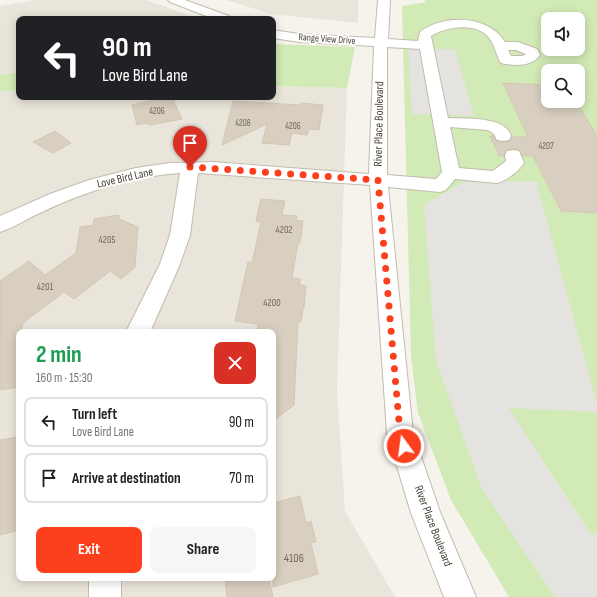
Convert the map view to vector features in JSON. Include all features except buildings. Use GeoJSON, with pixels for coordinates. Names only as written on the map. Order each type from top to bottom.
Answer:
{"type":"FeatureCollection","features":[{"type":"Feature","properties":{"kind":"street"},"geometry":{"type":"LineString","coordinates":[[174,0],[217,16]]}},
{"type":"Feature","properties":{"kind":"street","name":"River Place Boulevard"},"geometry":{"type":"LineString","coordinates":[[384,0],[381,42],[378,180],[400,433],[426,513],[460,597]]}},
{"type":"Feature","properties":{"kind":"street"},"geometry":{"type":"LineString","coordinates":[[500,46],[492,34],[479,27],[465,24],[447,25],[425,36],[450,173],[497,177],[515,163],[513,156]]}},
{"type":"Feature","properties":{"kind":"street","name":"Range View Drive"},"geometry":{"type":"LineString","coordinates":[[276,34],[299,38],[426,45]]}},
{"type":"Feature","properties":{"kind":"street"},"geometry":{"type":"LineString","coordinates":[[441,122],[492,126],[502,132],[503,136]]}},
{"type":"Feature","properties":{"kind":"street"},"geometry":{"type":"LineString","coordinates":[[139,329],[170,264],[180,235],[190,167]]}},
{"type":"Feature","properties":{"kind":"street","name":"Love Bird Lane"},"geometry":{"type":"LineString","coordinates":[[0,225],[59,197],[97,184],[157,170],[190,167],[378,180],[440,186],[450,173]]}},
{"type":"Feature","properties":{"kind":"street"},"geometry":{"type":"LineString","coordinates":[[105,581],[105,597]]}},
{"type":"Feature","properties":{"kind":"shaded area"},"geometry":{"type":"Polygon","coordinates":[[[35,0],[146,0],[191,16],[16,16],[16,72],[0,75],[0,6],[35,0]]]}},
{"type":"Feature","properties":{"kind":"shaded area"},"geometry":{"type":"Polygon","coordinates":[[[226,0],[358,0],[358,23],[271,14],[226,0]]]}},
{"type":"Feature","properties":{"kind":"shaded area"},"geometry":{"type":"Polygon","coordinates":[[[408,49],[455,49],[474,116],[412,114],[408,49]]]}},
{"type":"Feature","properties":{"kind":"shaded area"},"geometry":{"type":"Polygon","coordinates":[[[276,86],[347,88],[337,390],[345,511],[395,597],[0,597],[0,92],[16,90],[16,100],[276,100],[276,86]]]}},
{"type":"Feature","properties":{"kind":"shaded area"},"geometry":{"type":"Polygon","coordinates":[[[536,181],[597,403],[597,412],[509,408],[592,536],[597,532],[597,597],[555,597],[482,489],[436,361],[424,205],[464,182],[536,181]]]}},
{"type":"Feature","properties":{"kind":"green space"},"geometry":{"type":"Polygon","coordinates":[[[424,0],[597,0],[597,597],[509,597],[451,500],[418,413],[411,356],[402,6],[426,2],[424,0]]]}},
{"type":"Feature","properties":{"kind":"green space"},"geometry":{"type":"Polygon","coordinates":[[[276,44],[355,47],[347,88],[276,86],[276,44]]]}},
{"type":"Feature","properties":{"kind":"green space"},"geometry":{"type":"Polygon","coordinates":[[[16,72],[16,90],[0,92],[0,75],[16,72]]]}},
{"type":"Feature","properties":{"kind":"route"},"geometry":{"type":"LineString","coordinates":[[190,167],[378,180],[400,433],[404,446]]}}]}
